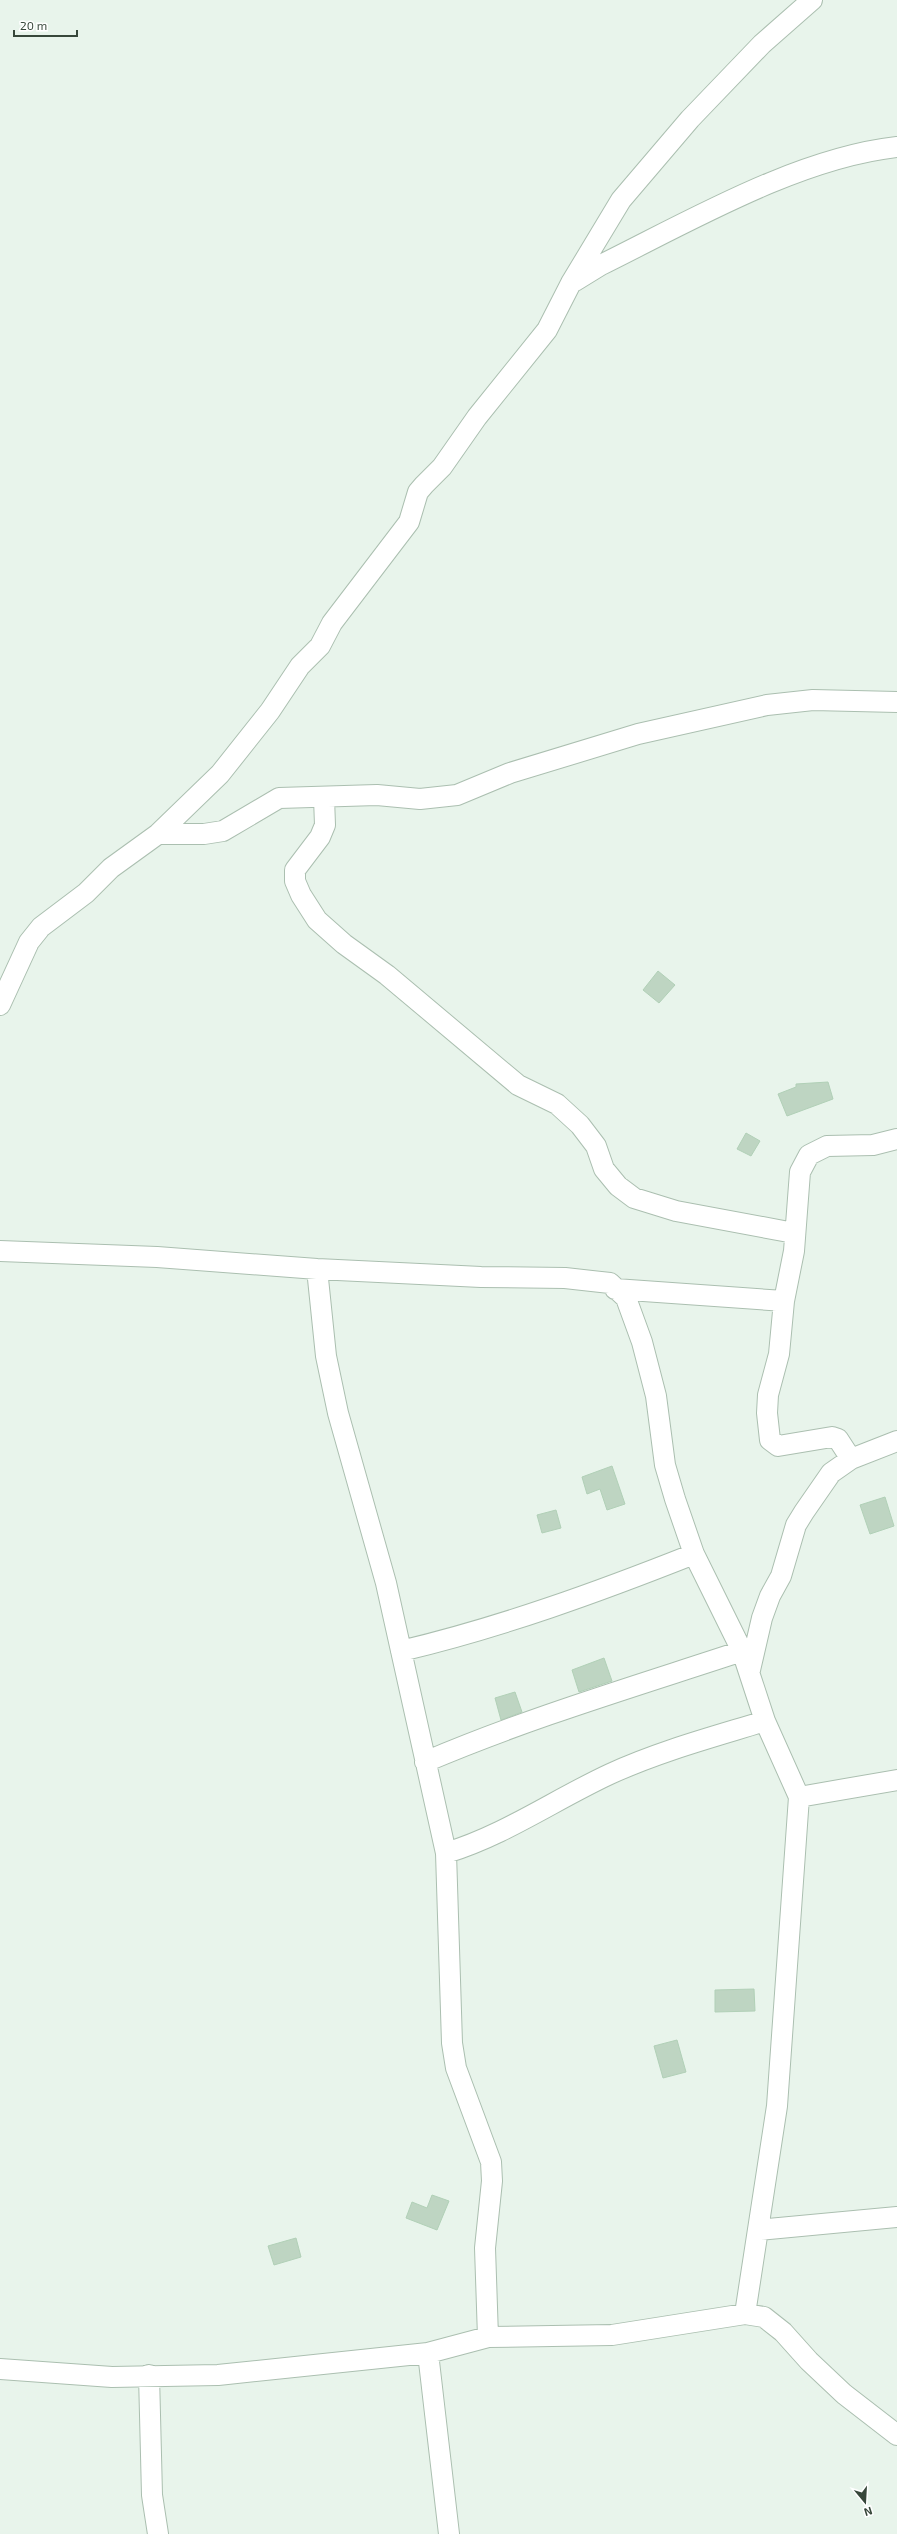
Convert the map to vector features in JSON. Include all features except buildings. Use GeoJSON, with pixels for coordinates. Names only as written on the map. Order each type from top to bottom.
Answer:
{"type":"FeatureCollection","features":[{"type":"Feature","properties":{"kind":"street"},"geometry":{"type":"LineString","coordinates":[[0,1006],[29,942],[41,928],[86,893],[111,868],[158,834],[220,774],[270,711],[300,666],[320,646],[332,623],[409,522],[418,492],[442,467],[477,417],[547,330],[571,283],[621,200],[685,125],[762,44],[812,0]]}},
{"type":"Feature","properties":{"kind":"street"},"geometry":{"type":"LineString","coordinates":[[571,283],[601,265],[780,179],[852,155],[897,147]]}},
{"type":"Feature","properties":{"kind":"street"},"geometry":{"type":"LineString","coordinates":[[158,834],[204,834],[223,830],[279,798],[324,798],[377,795],[420,799],[457,795],[510,773],[638,734],[767,705],[813,700],[897,702]]}},
{"type":"Feature","properties":{"kind":"street"},"geometry":{"type":"LineString","coordinates":[[324,798],[325,825],[320,837],[295,870],[295,881],[301,895],[317,920],[344,944],[387,975],[518,1085],[557,1104],[580,1125],[596,1146],[604,1169],[618,1186],[634,1198],[676,1211],[794,1233]]}},
{"type":"Feature","properties":{"kind":"street"},"geometry":{"type":"LineString","coordinates":[[851,1459],[838,1439],[832,1437],[778,1446],[770,1440],[767,1413],[768,1395],[779,1354],[800,1172],[809,1155],[827,1146],[873,1146],[897,1139]]}},
{"type":"Feature","properties":{"kind":"street"},"geometry":{"type":"LineString","coordinates":[[0,1251],[157,1257],[317,1269],[481,1277],[565,1278],[610,1284],[626,1298],[642,1342],[656,1396],[665,1466],[694,1554],[742,1651],[750,1670],[765,1721],[799,1797],[777,2106],[745,2314]]}},
{"type":"Feature","properties":{"kind":"street"},"geometry":{"type":"LineString","coordinates":[[317,1269],[327,1364],[338,1413],[386,1583],[446,1853],[452,2043],[456,2068],[491,2168],[491,2193],[484,2248],[488,2337]]}},
{"type":"Feature","properties":{"kind":"street"},"geometry":{"type":"LineString","coordinates":[[616,1289],[784,1301]]}},
{"type":"Feature","properties":{"kind":"street"},"geometry":{"type":"LineString","coordinates":[[750,1670],[762,1618],[788,1557],[796,1525],[831,1473],[851,1459],[897,1441]]}},
{"type":"Feature","properties":{"kind":"street"},"geometry":{"type":"LineString","coordinates":[[401,1652],[469,1635],[536,1614],[694,1554]]}},
{"type":"Feature","properties":{"kind":"street"},"geometry":{"type":"LineString","coordinates":[[426,1762],[479,1739],[543,1716],[742,1651]]}},
{"type":"Feature","properties":{"kind":"street"},"geometry":{"type":"LineString","coordinates":[[446,1853],[476,1844],[511,1828],[610,1774],[652,1756],[765,1721]]}},
{"type":"Feature","properties":{"kind":"street"},"geometry":{"type":"LineString","coordinates":[[799,1797],[897,1780]]}},
{"type":"Feature","properties":{"kind":"street"},"geometry":{"type":"LineString","coordinates":[[758,2230],[897,2217]]}},
{"type":"Feature","properties":{"kind":"street"},"geometry":{"type":"LineString","coordinates":[[0,2370],[112,2377],[149,2375],[218,2375],[428,2353],[488,2337],[612,2335],[745,2314],[764,2317],[783,2332],[809,2361],[844,2394],[897,2435]]}},
{"type":"Feature","properties":{"kind":"street"},"geometry":{"type":"LineString","coordinates":[[428,2353],[449,2534]]}},
{"type":"Feature","properties":{"kind":"street"},"geometry":{"type":"LineString","coordinates":[[149,2375],[152,2495],[158,2534]]}}]}
